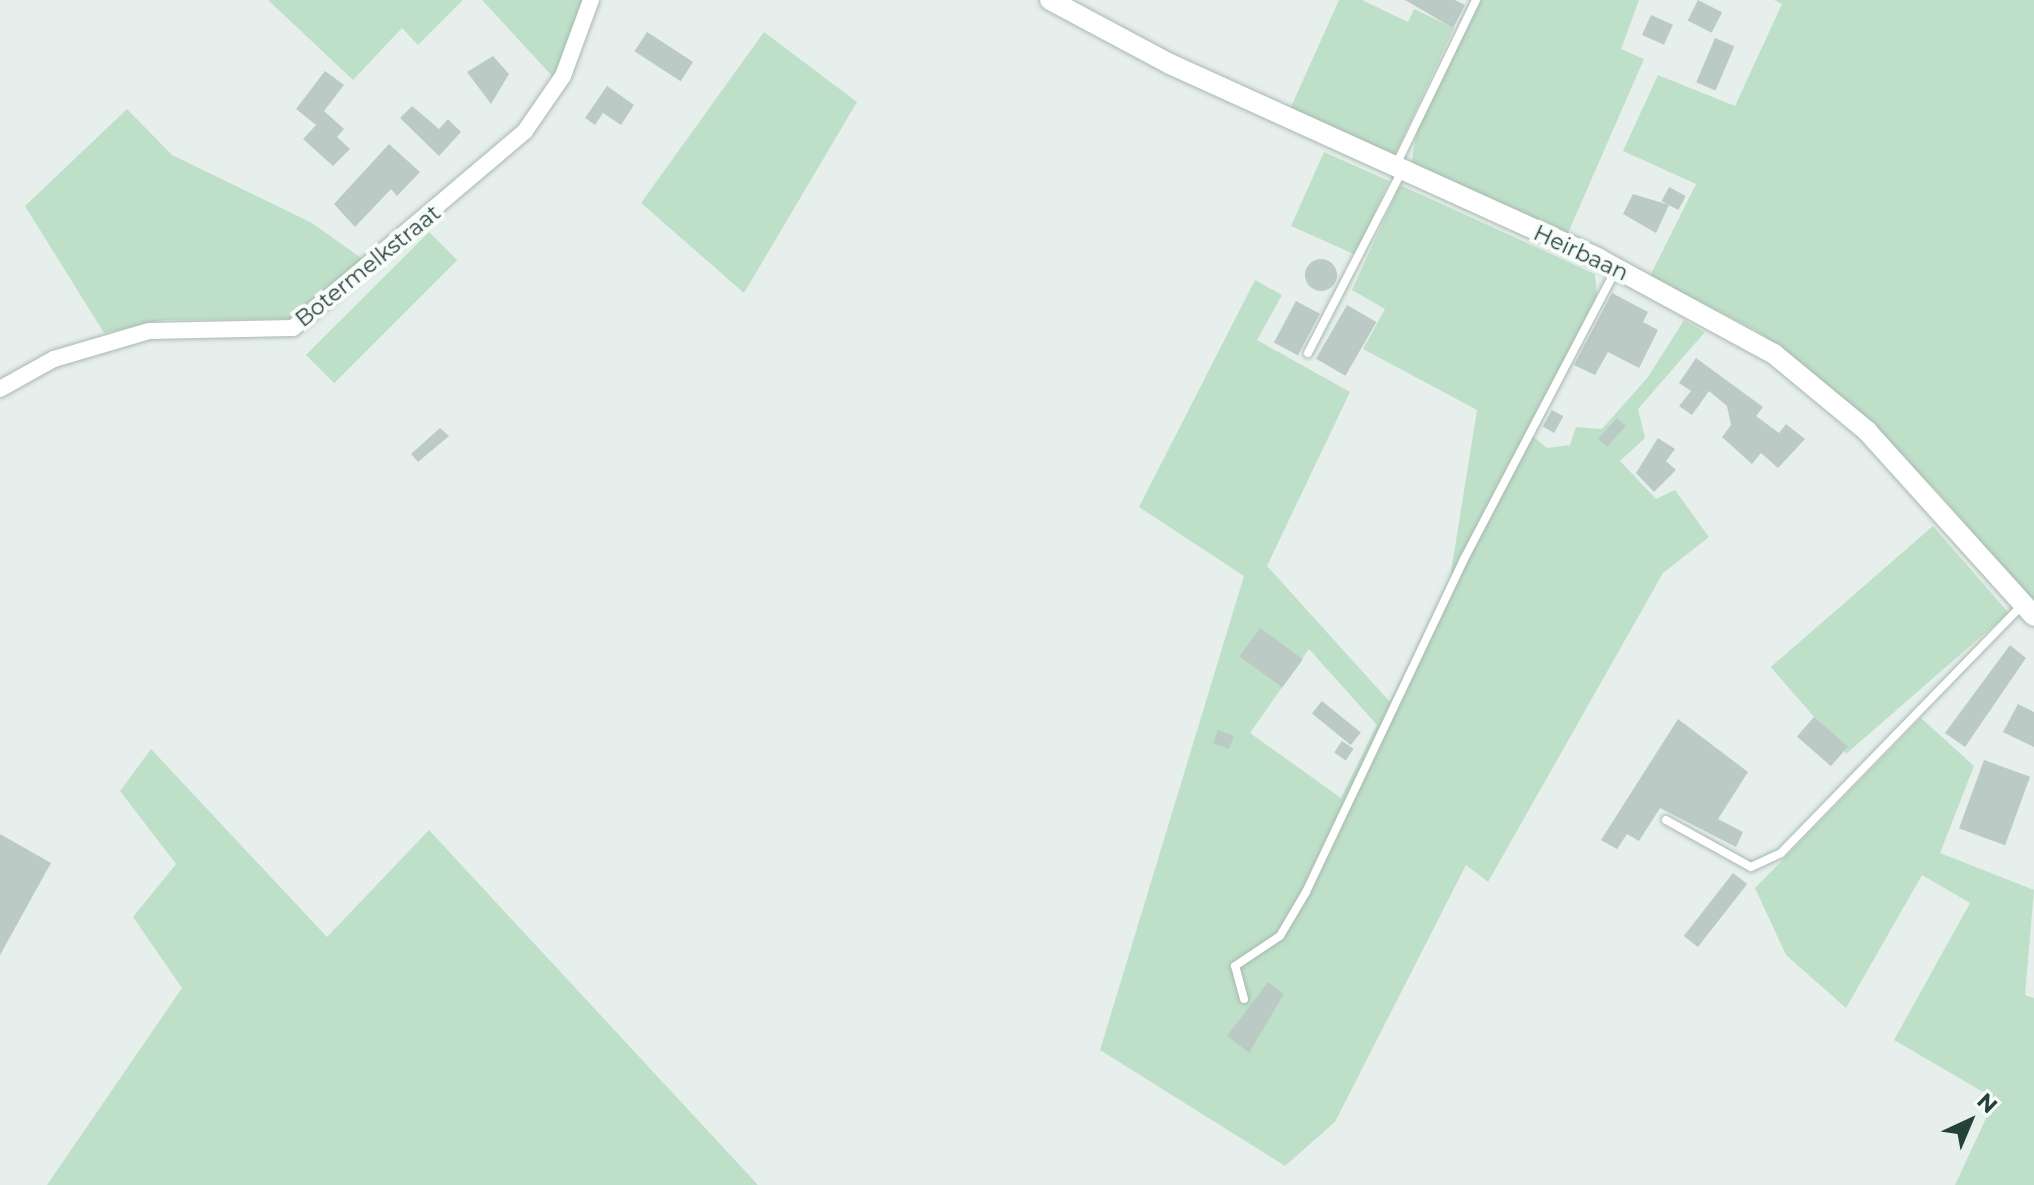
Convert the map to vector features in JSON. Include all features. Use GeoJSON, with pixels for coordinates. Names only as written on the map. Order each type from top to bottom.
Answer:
{"type":"FeatureCollection","features":[{"type":"Feature","properties":{"kind":"street","name":"Botermelkstraat"},"geometry":{"type":"LineString","coordinates":[[0,389],[54,359],[149,331],[293,328],[525,131],[563,76],[591,0]]}},
{"type":"Feature","properties":{"kind":"street","name":"Heirbaan"},"geometry":{"type":"LineString","coordinates":[[1050,0],[1399,169],[1617,269],[1728,326],[1822,390],[1931,497],[2028,610]]}},
{"type":"Feature","properties":{"kind":"lane"},"geometry":{"type":"LineString","coordinates":[[1308,353],[1399,169],[1476,0]]}},
{"type":"Feature","properties":{"kind":"lane"},"geometry":{"type":"LineString","coordinates":[[1244,999],[1235,966],[1280,936],[1306,892],[1464,559],[1617,269]]}},
{"type":"Feature","properties":{"kind":"lane"},"geometry":{"type":"LineString","coordinates":[[1666,820],[1751,867],[1781,853],[2028,610]]}},
{"type":"Feature","properties":{"kind":"green space"},"geometry":{"type":"Polygon","coordinates":[[[268,0],[463,0],[418,45],[402,28],[353,80],[268,0]]]}},
{"type":"Feature","properties":{"kind":"green space"},"geometry":{"type":"Polygon","coordinates":[[[482,0],[587,0],[554,78],[482,0]]]}},
{"type":"Feature","properties":{"kind":"green space"},"geometry":{"type":"Polygon","coordinates":[[[1339,0],[1362,0],[1408,22],[1414,9],[1454,28],[1393,159],[1290,109],[1339,0]]]}},
{"type":"Feature","properties":{"kind":"green space"},"geometry":{"type":"Polygon","coordinates":[[[1481,0],[1639,0],[1621,49],[1644,59],[1568,233],[1411,166],[1417,129],[1481,0]]]}},
{"type":"Feature","properties":{"kind":"green space"},"geometry":{"type":"Polygon","coordinates":[[[1774,0],[2034,0],[2034,605],[1941,495],[1819,379],[1759,332],[1650,276],[1696,184],[1623,151],[1658,75],[1735,106],[1782,4],[1774,0]]]}},
{"type":"Feature","properties":{"kind":"green space"},"geometry":{"type":"Polygon","coordinates":[[[764,32],[857,102],[744,293],[641,203],[764,32]]]}},
{"type":"Feature","properties":{"kind":"green space"},"geometry":{"type":"Polygon","coordinates":[[[127,109],[172,155],[312,223],[368,263],[291,319],[165,320],[104,333],[25,206],[127,109]]]}},
{"type":"Feature","properties":{"kind":"green space"},"geometry":{"type":"Polygon","coordinates":[[[1324,152],[1389,181],[1356,255],[1291,226],[1324,152]]]}},
{"type":"Feature","properties":{"kind":"green space"},"geometry":{"type":"Polygon","coordinates":[[[1400,185],[1595,274],[1597,296],[1530,434],[1547,448],[1570,445],[1576,427],[1602,429],[1648,377],[1684,320],[1705,332],[1638,409],[1645,438],[1620,461],[1656,499],[1675,490],[1709,537],[1663,573],[1488,882],[1466,865],[1335,1122],[1285,1166],[1100,1050],[1244,576],[1139,507],[1255,280],[1282,295],[1257,340],[1350,392],[1267,566],[1390,702],[1450,578],[1477,410],[1363,349],[1385,309],[1352,290],[1400,185]],[[1309,649],[1250,733],[1341,798],[1377,725],[1309,649]]]}},
{"type":"Feature","properties":{"kind":"green space"},"geometry":{"type":"Polygon","coordinates":[[[429,232],[457,260],[334,383],[306,355],[429,232]]]}},
{"type":"Feature","properties":{"kind":"green space"},"geometry":{"type":"Polygon","coordinates":[[[1933,526],[2008,613],[1846,754],[1771,667],[1933,526]]]}},
{"type":"Feature","properties":{"kind":"green space"},"geometry":{"type":"Polygon","coordinates":[[[1921,718],[1974,766],[1940,853],[2034,890],[2025,995],[2034,998],[2034,1185],[1955,1185],[1995,1099],[1894,1040],[1970,903],[1922,875],[1846,1008],[1786,955],[1755,888],[1921,718]]]}},
{"type":"Feature","properties":{"kind":"green space"},"geometry":{"type":"Polygon","coordinates":[[[151,749],[327,937],[429,830],[758,1185],[47,1185],[182,988],[133,917],[176,864],[120,791],[151,749]]]}},
{"type":"Feature","properties":{"kind":"building"},"geometry":{"type":"Polygon","coordinates":[[[1405,0],[1455,0],[1465,5],[1453,28],[1405,0]]]}},
{"type":"Feature","properties":{"kind":"building"},"geometry":{"type":"Polygon","coordinates":[[[1698,0],[1722,12],[1712,33],[1688,20],[1698,0]]]}},
{"type":"Feature","properties":{"kind":"building"},"geometry":{"type":"Polygon","coordinates":[[[1651,15],[1673,25],[1664,45],[1642,35],[1651,15]]]}},
{"type":"Feature","properties":{"kind":"building"},"geometry":{"type":"Polygon","coordinates":[[[647,32],[693,62],[681,81],[634,51],[647,32]]]}},
{"type":"Feature","properties":{"kind":"building"},"geometry":{"type":"Polygon","coordinates":[[[1715,38],[1734,46],[1716,90],[1696,82],[1715,38]]]}},
{"type":"Feature","properties":{"kind":"building"},"geometry":{"type":"Polygon","coordinates":[[[493,56],[509,74],[491,104],[467,72],[493,56]]]}},
{"type":"Feature","properties":{"kind":"building"},"geometry":{"type":"Polygon","coordinates":[[[325,71],[344,85],[324,111],[344,129],[337,137],[350,149],[333,166],[303,139],[316,125],[296,109],[325,71]]]}},
{"type":"Feature","properties":{"kind":"building"},"geometry":{"type":"Polygon","coordinates":[[[607,86],[634,105],[621,125],[603,113],[595,125],[585,118],[607,86]]]}},
{"type":"Feature","properties":{"kind":"building"},"geometry":{"type":"Polygon","coordinates":[[[412,106],[439,129],[448,119],[461,132],[439,156],[400,118],[412,106]]]}},
{"type":"Feature","properties":{"kind":"building"},"geometry":{"type":"Polygon","coordinates":[[[389,144],[420,172],[397,196],[391,189],[355,227],[334,204],[389,144]]]}},
{"type":"Feature","properties":{"kind":"building"},"geometry":{"type":"Polygon","coordinates":[[[1669,187],[1686,196],[1678,210],[1661,201],[1669,187]]]}},
{"type":"Feature","properties":{"kind":"building"},"geometry":{"type":"Polygon","coordinates":[[[1633,194],[1669,205],[1656,233],[1623,214],[1633,194]]]}},
{"type":"Feature","properties":{"kind":"building"},"geometry":{"type":"Polygon","coordinates":[[[1321,259],[1333,263],[1337,275],[1333,287],[1321,291],[1309,287],[1305,275],[1309,263],[1321,259]]]}},
{"type":"Feature","properties":{"kind":"building"},"geometry":{"type":"Polygon","coordinates":[[[1612,293],[1648,312],[1643,322],[1658,330],[1639,368],[1608,352],[1595,375],[1574,365],[1612,293]]]}},
{"type":"Feature","properties":{"kind":"building"},"geometry":{"type":"Polygon","coordinates":[[[1296,301],[1320,314],[1298,355],[1274,342],[1296,301]]]}},
{"type":"Feature","properties":{"kind":"building"},"geometry":{"type":"Polygon","coordinates":[[[1347,305],[1376,322],[1345,376],[1316,359],[1347,305]]]}},
{"type":"Feature","properties":{"kind":"building"},"geometry":{"type":"Polygon","coordinates":[[[1696,358],[1763,407],[1756,416],[1779,433],[1786,424],[1805,439],[1778,468],[1761,453],[1752,464],[1722,437],[1731,425],[1727,406],[1709,391],[1692,415],[1679,406],[1691,391],[1679,383],[1696,358]]]}},
{"type":"Feature","properties":{"kind":"building"},"geometry":{"type":"Polygon","coordinates":[[[1552,410],[1563,416],[1554,433],[1543,427],[1552,410]]]}},
{"type":"Feature","properties":{"kind":"building"},"geometry":{"type":"Polygon","coordinates":[[[1617,418],[1626,426],[1607,447],[1598,439],[1617,418]]]}},
{"type":"Feature","properties":{"kind":"building"},"geometry":{"type":"Polygon","coordinates":[[[440,428],[449,436],[418,462],[411,454],[440,428]]]}},
{"type":"Feature","properties":{"kind":"building"},"geometry":{"type":"Polygon","coordinates":[[[1658,438],[1675,449],[1666,461],[1676,470],[1654,492],[1636,473],[1658,438]]]}},
{"type":"Feature","properties":{"kind":"building"},"geometry":{"type":"Polygon","coordinates":[[[1260,628],[1303,659],[1282,687],[1239,656],[1260,628]]]}},
{"type":"Feature","properties":{"kind":"building"},"geometry":{"type":"Polygon","coordinates":[[[2010,645],[2026,658],[1965,747],[1945,733],[2010,645]]]}},
{"type":"Feature","properties":{"kind":"building"},"geometry":{"type":"Polygon","coordinates":[[[1322,701],[1361,732],[1351,745],[1312,713],[1322,701]]]}},
{"type":"Feature","properties":{"kind":"building"},"geometry":{"type":"Polygon","coordinates":[[[2018,704],[2034,712],[2034,747],[2003,732],[2018,704]]]}},
{"type":"Feature","properties":{"kind":"building"},"geometry":{"type":"Polygon","coordinates":[[[1814,717],[1848,747],[1831,766],[1797,737],[1814,717]]]}},
{"type":"Feature","properties":{"kind":"building"},"geometry":{"type":"Polygon","coordinates":[[[1678,719],[1748,772],[1718,819],[1743,832],[1736,847],[1660,808],[1639,841],[1627,834],[1617,849],[1601,840],[1678,719]]]}},
{"type":"Feature","properties":{"kind":"building"},"geometry":{"type":"Polygon","coordinates":[[[1218,730],[1234,736],[1229,749],[1213,743],[1218,730]]]}},
{"type":"Feature","properties":{"kind":"building"},"geometry":{"type":"Polygon","coordinates":[[[1342,741],[1354,749],[1346,760],[1334,753],[1342,741]]]}},
{"type":"Feature","properties":{"kind":"building"},"geometry":{"type":"Polygon","coordinates":[[[1984,760],[2030,777],[2005,845],[1959,829],[1984,760]]]}},
{"type":"Feature","properties":{"kind":"building"},"geometry":{"type":"Polygon","coordinates":[[[0,834],[51,863],[0,955],[0,834]]]}},
{"type":"Feature","properties":{"kind":"building"},"geometry":{"type":"Polygon","coordinates":[[[1733,873],[1747,884],[1698,947],[1684,936],[1733,873]]]}},
{"type":"Feature","properties":{"kind":"building"},"geometry":{"type":"Polygon","coordinates":[[[1268,982],[1284,994],[1249,1053],[1227,1036],[1268,982]]]}}]}
